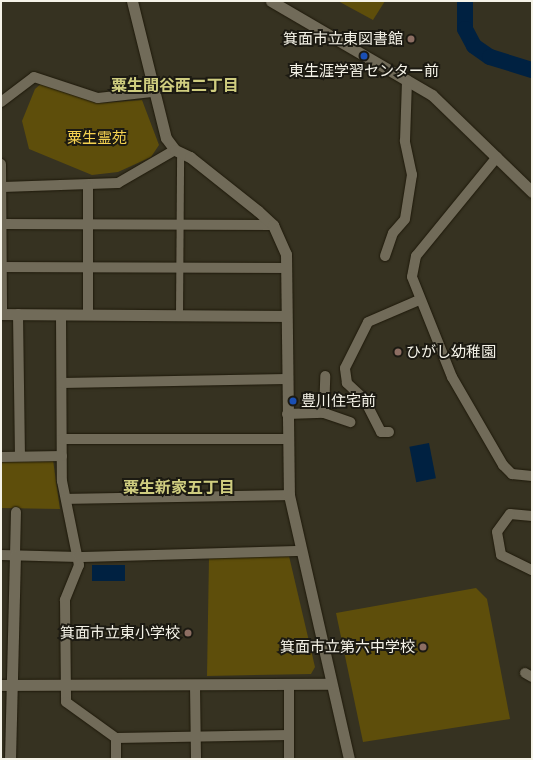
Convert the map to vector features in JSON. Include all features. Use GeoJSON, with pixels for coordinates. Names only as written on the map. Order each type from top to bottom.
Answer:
{"type":"FeatureCollection","features":[{"type":"Feature","properties":{"kind":"street"},"geometry":{"type":"LineString","coordinates":[[132,1],[152,92],[166,138],[178,152],[274,225],[286,254],[286,439],[289,495],[300,551],[349,759]]}},
{"type":"Feature","properties":{"kind":"street"},"geometry":{"type":"LineString","coordinates":[[271,1],[432,95],[532,192]]}},
{"type":"Feature","properties":{"kind":"street"},"geometry":{"type":"LineString","coordinates":[[1,102],[34,77],[98,98],[152,92]]}},
{"type":"Feature","properties":{"kind":"street"},"geometry":{"type":"LineString","coordinates":[[385,256],[393,233],[405,219],[412,175],[405,141],[407,80]]}},
{"type":"Feature","properties":{"kind":"street"},"geometry":{"type":"LineString","coordinates":[[3,187],[88,186],[118,183],[178,152]]}},
{"type":"Feature","properties":{"kind":"street"},"geometry":{"type":"LineString","coordinates":[[178,152],[180,224],[179,315]]}},
{"type":"Feature","properties":{"kind":"street"},"geometry":{"type":"LineString","coordinates":[[497,158],[416,256],[412,266],[419,300],[452,377],[503,465],[512,474],[532,476]]}},
{"type":"Feature","properties":{"kind":"street"},"geometry":{"type":"LineString","coordinates":[[1,164],[3,187],[2,314],[286,316]]}},
{"type":"Feature","properties":{"kind":"street"},"geometry":{"type":"LineString","coordinates":[[88,186],[88,315]]}},
{"type":"Feature","properties":{"kind":"street"},"geometry":{"type":"LineString","coordinates":[[2,224],[274,225]]}},
{"type":"Feature","properties":{"kind":"street"},"geometry":{"type":"LineString","coordinates":[[2,267],[286,268]]}},
{"type":"Feature","properties":{"kind":"street"},"geometry":{"type":"LineString","coordinates":[[389,432],[381,432],[365,400],[346,383],[345,368],[368,322],[419,300]]}},
{"type":"Feature","properties":{"kind":"street"},"geometry":{"type":"LineString","coordinates":[[18,314],[20,456]]}},
{"type":"Feature","properties":{"kind":"street"},"geometry":{"type":"LineString","coordinates":[[61,314],[62,456],[66,499],[79,557],[65,600],[66,702],[116,738],[289,735]]}},
{"type":"Feature","properties":{"kind":"street"},"geometry":{"type":"LineString","coordinates":[[324,412],[325,376]]}},
{"type":"Feature","properties":{"kind":"street"},"geometry":{"type":"LineString","coordinates":[[62,383],[286,379]]}},
{"type":"Feature","properties":{"kind":"street"},"geometry":{"type":"LineString","coordinates":[[287,414],[324,412],[350,422]]}},
{"type":"Feature","properties":{"kind":"street"},"geometry":{"type":"LineString","coordinates":[[62,439],[286,439]]}},
{"type":"Feature","properties":{"kind":"street"},"geometry":{"type":"LineString","coordinates":[[1,457],[62,456]]}},
{"type":"Feature","properties":{"kind":"street"},"geometry":{"type":"LineString","coordinates":[[66,499],[289,495]]}},
{"type":"Feature","properties":{"kind":"street"},"geometry":{"type":"LineString","coordinates":[[10,759],[6,685],[15,555],[16,512]]}},
{"type":"Feature","properties":{"kind":"street"},"geometry":{"type":"LineString","coordinates":[[532,516],[510,514],[497,532],[501,555],[532,570]]}},
{"type":"Feature","properties":{"kind":"street"},"geometry":{"type":"LineString","coordinates":[[1,555],[79,557],[300,551]]}},
{"type":"Feature","properties":{"kind":"street"},"geometry":{"type":"LineString","coordinates":[[288,684],[289,759]]}},
{"type":"Feature","properties":{"kind":"street"},"geometry":{"type":"LineString","coordinates":[[6,685],[195,686],[331,684]]}},
{"type":"Feature","properties":{"kind":"street"},"geometry":{"type":"LineString","coordinates":[[195,686],[196,759]]}},
{"type":"Feature","properties":{"kind":"street"},"geometry":{"type":"LineString","coordinates":[[116,738],[116,759]]}},
{"type":"Feature","properties":{"kind":"green space"},"geometry":{"type":"Polygon","coordinates":[[[338,1],[385,1],[373,20],[338,1]]]}},
{"type":"Feature","properties":{"kind":"green space","name":"粟生霊苑"},"geometry":{"type":"Polygon","coordinates":[[[43,82],[100,103],[142,100],[159,145],[151,157],[118,172],[92,175],[29,149],[22,121],[35,89],[43,82]]]}},
{"type":"Feature","properties":{"kind":"green space"},"geometry":{"type":"Polygon","coordinates":[[[53,460],[60,509],[1,508],[1,462],[53,460]]]}},
{"type":"Feature","properties":{"kind":"green space"},"geometry":{"type":"Polygon","coordinates":[[[289,556],[315,667],[311,674],[207,676],[209,557],[289,556]]]}},
{"type":"Feature","properties":{"kind":"green space"},"geometry":{"type":"Polygon","coordinates":[[[476,588],[487,599],[510,719],[363,742],[336,613],[476,588]]]}},
{"type":"Feature","properties":{"kind":"water"},"geometry":{"type":"Polygon","coordinates":[[[429,443],[436,478],[416,482],[409,447],[429,443]]]}},
{"type":"Feature","properties":{"kind":"water"},"geometry":{"type":"Polygon","coordinates":[[[92,565],[125,565],[125,581],[92,581],[92,565]]]}},
{"type":"Feature","properties":{"kind":"waterway"},"geometry":{"type":"LineString","coordinates":[[465,1],[465,29],[474,46],[490,57],[532,70]]}},
{"type":"Feature","properties":{"kind":"place","name":"箕面市立東図書館"},"geometry":{"type":"Point","coordinates":[411,39]}},
{"type":"Feature","properties":{"kind":"place","name":"東生涯学習センター前"},"geometry":{"type":"Point","coordinates":[364,56]}},
{"type":"Feature","properties":{"kind":"place","name":"ひがし幼稚園"},"geometry":{"type":"Point","coordinates":[398,352]}},
{"type":"Feature","properties":{"kind":"place","name":"豊川住宅前"},"geometry":{"type":"Point","coordinates":[293,401]}},
{"type":"Feature","properties":{"kind":"place","name":"箕面市立東小学校"},"geometry":{"type":"Point","coordinates":[188,633]}},
{"type":"Feature","properties":{"kind":"place","name":"箕面市立第六中学校"},"geometry":{"type":"Point","coordinates":[423,647]}},
{"type":"Feature","properties":{"kind":"district","name":"粟生間谷西二丁目"},"geometry":{"type":"Point","coordinates":[175,85]}},
{"type":"Feature","properties":{"kind":"district","name":"粟生新家五丁目"},"geometry":{"type":"Point","coordinates":[179,487]}}]}
